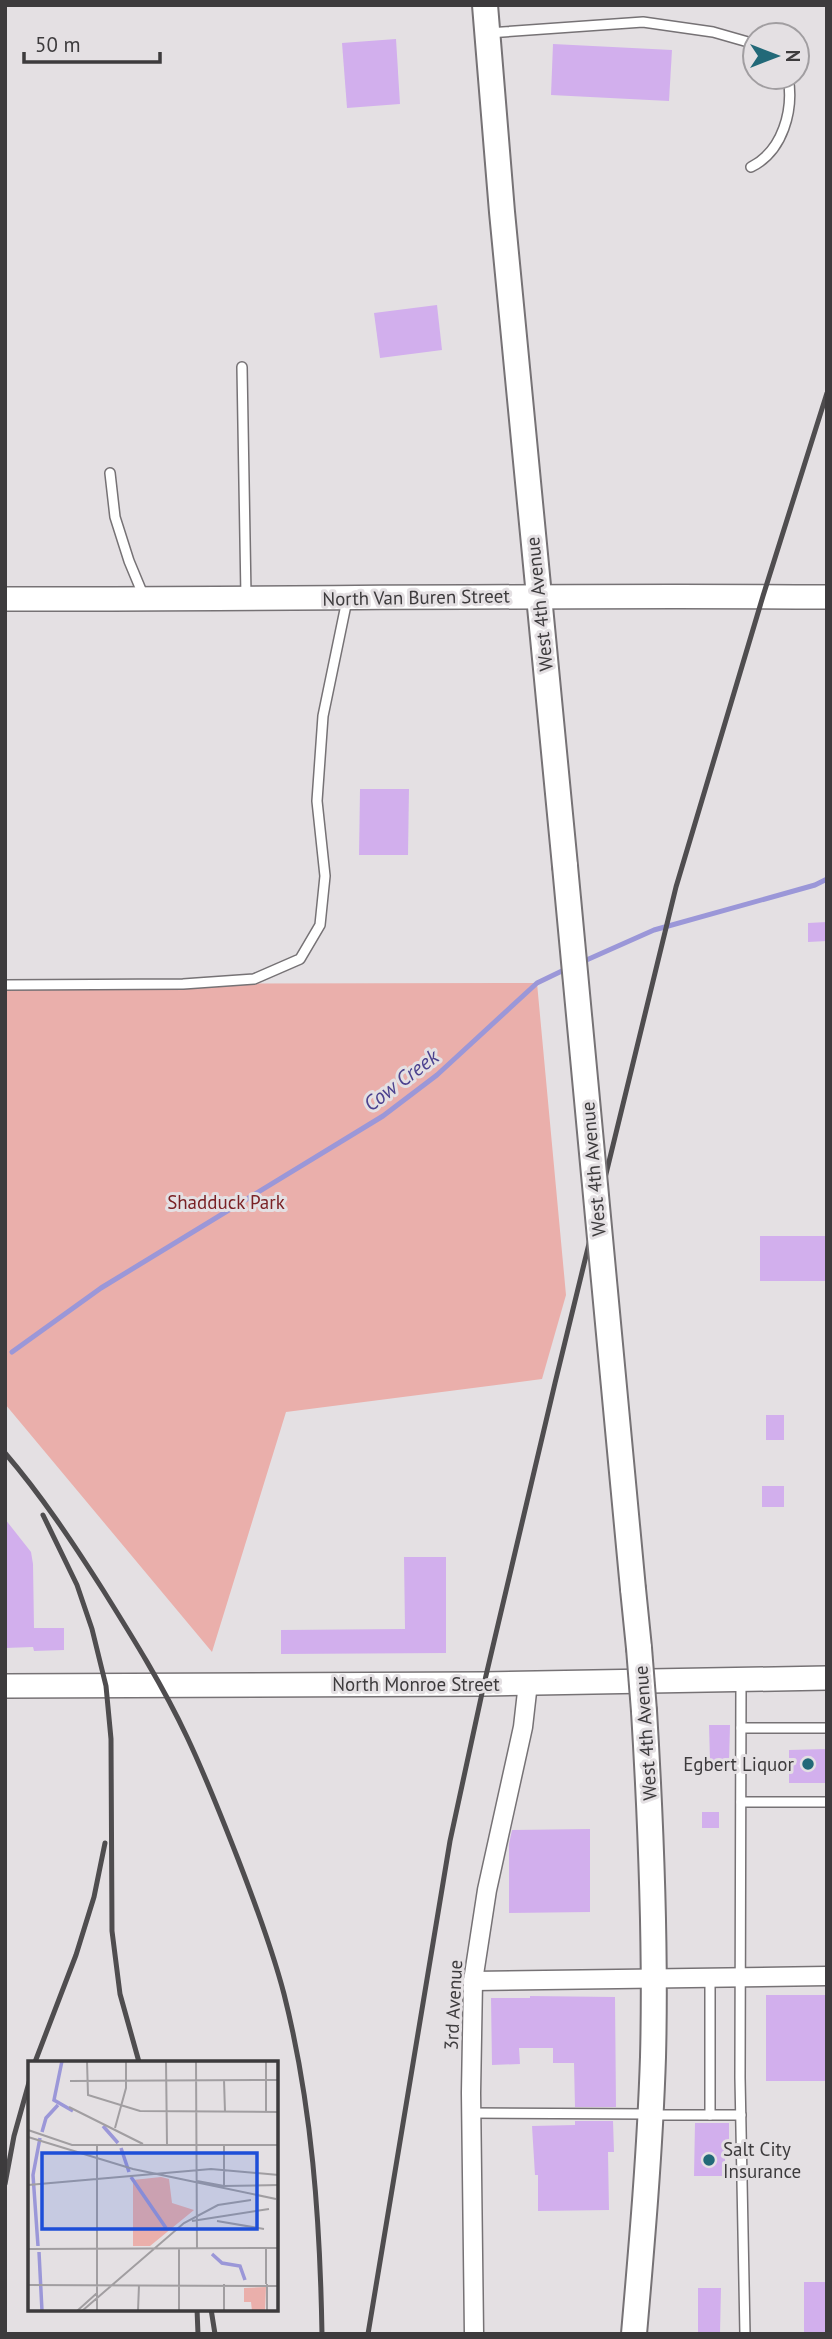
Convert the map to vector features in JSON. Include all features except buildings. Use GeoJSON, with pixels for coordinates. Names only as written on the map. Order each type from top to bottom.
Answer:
{"type":"FeatureCollection","features":[{"type":"Feature","properties":{"kind":"main road","name":"West 4th Avenue"},"geometry":{"type":"LineString","coordinates":[[486,19],[644,1710],[651,1838],[653,1978],[650,2114],[634,2334]]}},
{"type":"Feature","properties":{"kind":"street","name":"North Van Buren Street"},"geometry":{"type":"LineString","coordinates":[[5,599],[538,595],[827,597]]}},
{"type":"Feature","properties":{"kind":"street","name":"North Monroe Street"},"geometry":{"type":"LineString","coordinates":[[5,1686],[827,1678]]}},
{"type":"Feature","properties":{"kind":"street","name":"3rd Avenue"},"geometry":{"type":"LineString","coordinates":[[474,2334],[471,2113],[473,1981],[487,1890],[523,1727],[528,1683]]}},
{"type":"Feature","properties":{"kind":"street"},"geometry":{"type":"LineString","coordinates":[[473,1981],[827,1976]]}},
{"type":"Feature","properties":{"kind":"lane"},"geometry":{"type":"LineString","coordinates":[[486,19],[643,22],[713,32],[741,40]]}},
{"type":"Feature","properties":{"kind":"lane"},"geometry":{"type":"LineString","coordinates":[[751,167],[762,161],[784,127],[791,91]]}},
{"type":"Feature","properties":{"kind":"lane"},"geometry":{"type":"LineString","coordinates":[[242,367],[246,599]]}},
{"type":"Feature","properties":{"kind":"lane"},"geometry":{"type":"LineString","coordinates":[[110,473],[115,517],[145,599]]}},
{"type":"Feature","properties":{"kind":"lane"},"geometry":{"type":"LineString","coordinates":[[5,985],[183,984],[254,979],[300,959],[320,925],[325,876],[317,801],[323,716],[348,598]]}},
{"type":"Feature","properties":{"kind":"lane"},"geometry":{"type":"LineString","coordinates":[[741,1679],[741,2115],[745,2334]]}},
{"type":"Feature","properties":{"kind":"lane"},"geometry":{"type":"LineString","coordinates":[[741,1728],[827,1728]]}},
{"type":"Feature","properties":{"kind":"lane"},"geometry":{"type":"LineString","coordinates":[[741,1802],[827,1802]]}},
{"type":"Feature","properties":{"kind":"lane"},"geometry":{"type":"LineString","coordinates":[[710,1977],[710,2115]]}},
{"type":"Feature","properties":{"kind":"lane"},"geometry":{"type":"LineString","coordinates":[[471,2113],[741,2115]]}},
{"type":"Feature","properties":{"kind":"green space","name":"Shadduck Park"},"geometry":{"type":"Polygon","coordinates":[[[537,983],[566,1295],[542,1379],[286,1412],[212,1652],[5,1404],[5,984],[537,983]]]}},
{"type":"Feature","properties":{"kind":"waterway","name":"Cow Creek"},"geometry":{"type":"LineString","coordinates":[[582,962],[654,930],[815,885],[827,879]]}},
{"type":"Feature","properties":{"kind":"waterway","name":"Cow Creek"},"geometry":{"type":"LineString","coordinates":[[12,1352],[101,1288],[383,1116],[437,1075],[537,983],[566,969]]}},
{"type":"Feature","properties":{"kind":"railway"},"geometry":{"type":"LineString","coordinates":[[368,2334],[450,1841],[555,1383],[676,887],[827,393]]}},
{"type":"Feature","properties":{"kind":"railway"},"geometry":{"type":"LineString","coordinates":[[5,1453],[69,1537],[158,1681],[201,1767],[257,1909],[284,1994],[308,2120],[319,2248],[322,2334]]}},
{"type":"Feature","properties":{"kind":"railway"},"geometry":{"type":"LineString","coordinates":[[43,1515],[77,1585],[92,1629],[106,1686],[111,1739],[112,1931],[120,1994],[139,2061]]}},
{"type":"Feature","properties":{"kind":"railway"},"geometry":{"type":"LineString","coordinates":[[35,2061],[76,1955],[94,1897],[105,1843]]}},
{"type":"Feature","properties":{"kind":"railway"},"geometry":{"type":"LineString","coordinates":[[5,2184],[14,2136],[28,2086]]}},
{"type":"Feature","properties":{"kind":"railway"},"geometry":{"type":"LineString","coordinates":[[197,2311],[198,2334]]}},
{"type":"Feature","properties":{"kind":"railway"},"geometry":{"type":"LineString","coordinates":[[211,2311],[215,2334]]}},
{"type":"Feature","properties":{"kind":"place","name":"Egbert Liquor"},"geometry":{"type":"Point","coordinates":[808,1764]}},
{"type":"Feature","properties":{"kind":"place","name":"Salt City Insurance"},"geometry":{"type":"Point","coordinates":[709,2160]}}]}
